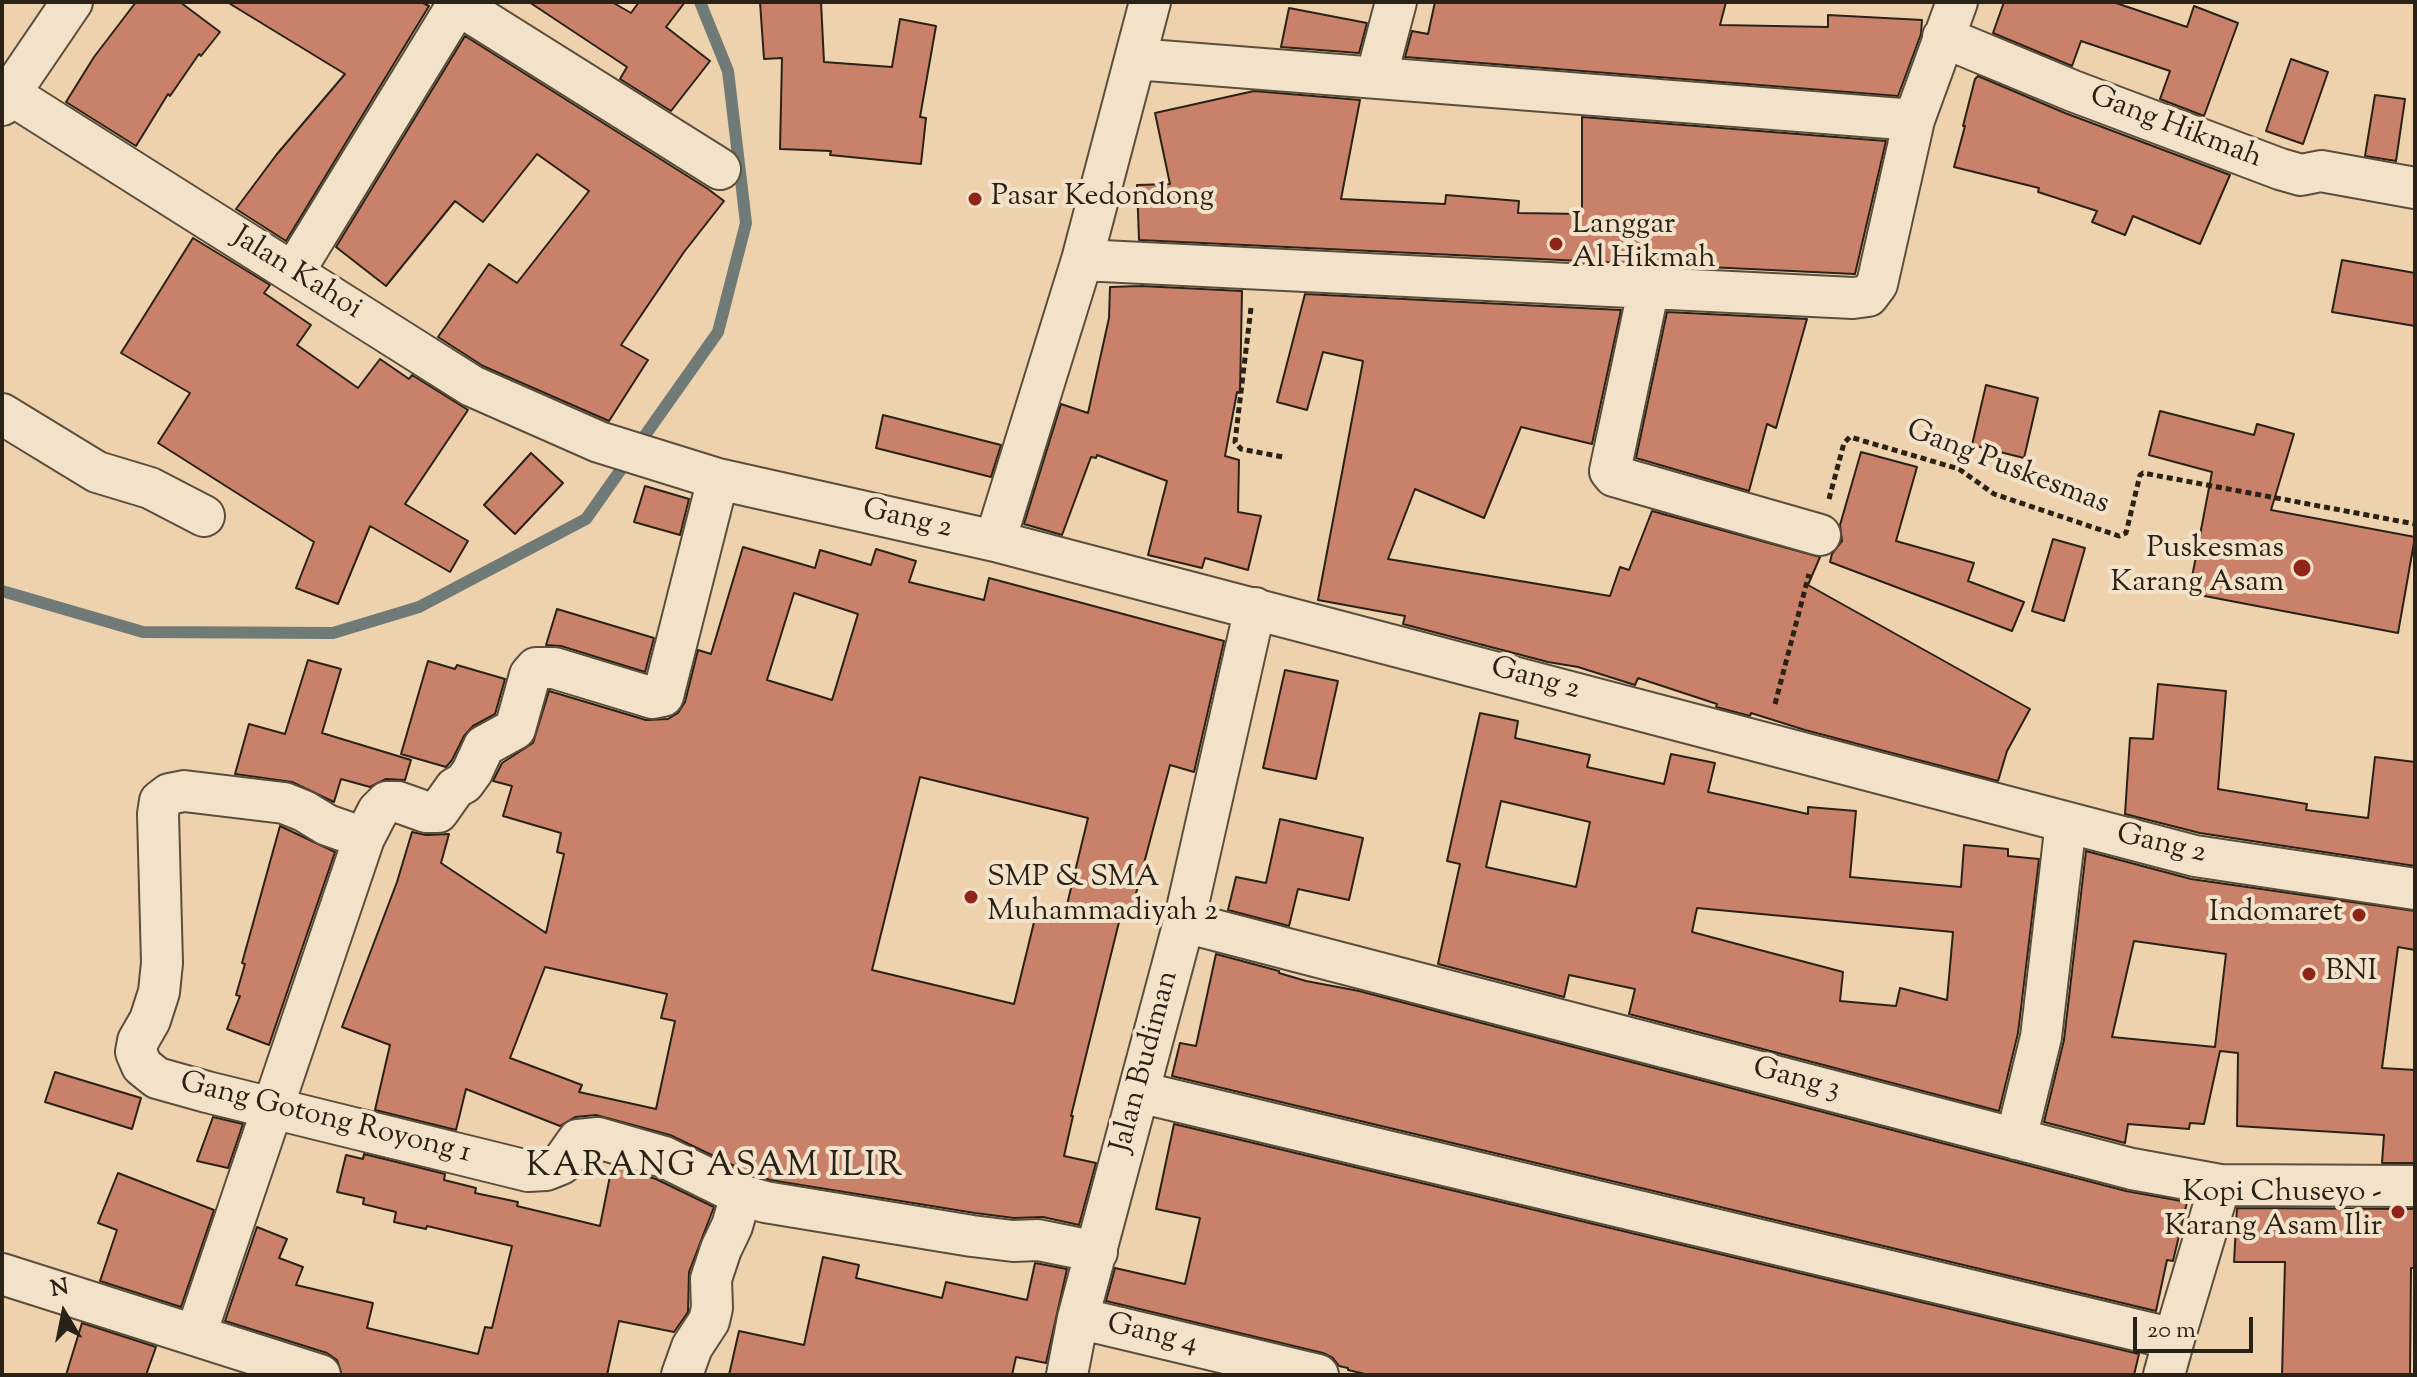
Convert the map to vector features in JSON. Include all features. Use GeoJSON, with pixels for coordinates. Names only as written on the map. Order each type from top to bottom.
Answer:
{"type":"FeatureCollection","features":[{"type":"Feature","properties":{"kind":"street"},"geometry":{"type":"LineString","coordinates":[[4,96],[72,2]]}},
{"type":"Feature","properties":{"kind":"street"},"geometry":{"type":"LineString","coordinates":[[995,541],[1082,260],[1150,2]]}},
{"type":"Feature","properties":{"kind":"street"},"geometry":{"type":"LineString","coordinates":[[1376,78],[1396,2]]}},
{"type":"Feature","properties":{"kind":"street"},"geometry":{"type":"LineString","coordinates":[[293,273],[457,3],[720,169]]}},
{"type":"Feature","properties":{"kind":"street"},"geometry":{"type":"LineString","coordinates":[[1082,260],[1853,298],[1868,296],[1877,284],[1914,120],[1950,19]]}},
{"type":"Feature","properties":{"kind":"street","name":"Gang Hikmah"},"geometry":{"type":"LineString","coordinates":[[1950,19],[2073,91],[2280,169],[2301,175],[2321,171],[2415,188]]}},
{"type":"Feature","properties":{"kind":"street"},"geometry":{"type":"LineString","coordinates":[[1135,59],[1914,120]]}},
{"type":"Feature","properties":{"kind":"street","name":"Jalan Kahoi"},"geometry":{"type":"LineString","coordinates":[[4,96],[472,386],[599,442],[657,459]]}},
{"type":"Feature","properties":{"kind":"street"},"geometry":{"type":"LineString","coordinates":[[1649,287],[1610,471],[1614,476],[1820,535]]}},
{"type":"Feature","properties":{"kind":"street"},"geometry":{"type":"LineString","coordinates":[[2,414],[97,472],[150,488],[204,516]]}},
{"type":"Feature","properties":{"kind":"street","name":"Gang 2"},"geometry":{"type":"LineString","coordinates":[[657,459],[718,479],[995,541],[1255,608],[2195,856],[2415,889]]}},
{"type":"Feature","properties":{"kind":"street"},"geometry":{"type":"LineString","coordinates":[[196,1334],[364,838],[378,811],[387,802],[398,802],[426,812],[438,812],[455,788],[464,783],[472,772],[484,746],[515,729],[530,675],[536,668],[554,668],[653,698],[663,696],[718,479]]}},
{"type":"Feature","properties":{"kind":"street","name":"Jalan Budiman"},"geometry":{"type":"LineString","coordinates":[[1067,1375],[1078,1318],[1184,922],[1255,608]]}},
{"type":"Feature","properties":{"kind":"street","name":"Gang Gotong Royong 1"},"geometry":{"type":"LineString","coordinates":[[364,838],[327,825],[284,803],[184,791],[169,794],[160,801],[162,963],[159,992],[150,1020],[138,1041],[136,1052],[142,1066],[157,1078],[528,1171],[546,1170],[561,1164],[578,1140],[598,1138],[664,1157],[741,1195]]}},
{"type":"Feature","properties":{"kind":"street"},"geometry":{"type":"LineString","coordinates":[[2016,1139],[2041,1037],[2066,822]]}},
{"type":"Feature","properties":{"kind":"street","name":"Gang 3"},"geometry":{"type":"LineString","coordinates":[[1184,922],[2132,1169],[2220,1185],[2415,1186]]}},
{"type":"Feature","properties":{"kind":"street"},"geometry":{"type":"LineString","coordinates":[[1139,1092],[2169,1357],[2220,1185]]}},
{"type":"Feature","properties":{"kind":"street"},"geometry":{"type":"LineString","coordinates":[[682,1375],[692,1347],[709,1321],[711,1279],[741,1195],[765,1202],[972,1236],[1013,1241],[1038,1240],[1097,1252]]}},
{"type":"Feature","properties":{"kind":"street"},"geometry":{"type":"LineString","coordinates":[[2,1274],[320,1375]]}},
{"type":"Feature","properties":{"kind":"street","name":"Gang 4"},"geometry":{"type":"LineString","coordinates":[[1078,1318],[1318,1375]]}},
{"type":"Feature","properties":{"kind":"path"},"geometry":{"type":"LineString","coordinates":[[1256,268],[1235,442],[1241,449],[1283,457]]}},
{"type":"Feature","properties":{"kind":"path","name":"Gang Puskesmas"},"geometry":{"type":"LineString","coordinates":[[1765,742],[1844,443],[1850,437],[1959,469],[1994,494],[2119,536],[2126,533],[2143,473],[2415,524]]}},
{"type":"Feature","properties":{"kind":"building"},"geometry":{"type":"Polygon","coordinates":[[[136,2],[180,2],[220,32],[201,56],[199,54],[170,96],[168,94],[136,146],[66,102],[94,57],[136,2]]]}},
{"type":"Feature","properties":{"kind":"building"},"geometry":{"type":"Polygon","coordinates":[[[227,2],[421,2],[429,6],[286,241],[236,209],[277,154],[345,74],[227,2]]]}},
{"type":"Feature","properties":{"kind":"building"},"geometry":{"type":"Polygon","coordinates":[[[529,2],[612,2],[631,13],[639,2],[685,2],[666,27],[710,61],[671,111],[620,79],[627,67],[529,2]]]}},
{"type":"Feature","properties":{"kind":"building"},"geometry":{"type":"Polygon","coordinates":[[[760,2],[821,2],[824,62],[892,67],[900,19],[936,26],[920,117],[926,118],[921,164],[830,155],[831,151],[780,149],[782,58],[764,59],[760,2]]]}},
{"type":"Feature","properties":{"kind":"building"},"geometry":{"type":"Polygon","coordinates":[[[1435,2],[1726,2],[1720,25],[1828,27],[1828,15],[1922,20],[1921,34],[1898,96],[1405,57],[1412,31],[1428,34],[1435,2]]]}},
{"type":"Feature","properties":{"kind":"building"},"geometry":{"type":"Polygon","coordinates":[[[2004,2],[2113,2],[2187,27],[2194,6],[2238,23],[2204,116],[2160,99],[2170,71],[2081,41],[2072,66],[1993,33],[2004,2]]]}},
{"type":"Feature","properties":{"kind":"building"},"geometry":{"type":"Polygon","coordinates":[[[1289,8],[1367,23],[1359,53],[1281,47],[1289,8]]]}},
{"type":"Feature","properties":{"kind":"building"},"geometry":{"type":"Polygon","coordinates":[[[465,36],[724,201],[684,252],[621,345],[648,360],[609,421],[483,366],[438,337],[489,264],[517,283],[589,191],[537,154],[483,222],[455,201],[386,286],[336,247],[465,36]]]}},
{"type":"Feature","properties":{"kind":"building"},"geometry":{"type":"Polygon","coordinates":[[[2291,59],[2328,72],[2303,144],[2266,131],[2291,59]]]}},
{"type":"Feature","properties":{"kind":"building"},"geometry":{"type":"Polygon","coordinates":[[[1978,76],[2065,113],[2230,175],[2200,244],[2133,216],[2125,235],[2092,222],[2097,211],[2038,192],[2039,188],[1954,167],[1978,76]]]}},
{"type":"Feature","properties":{"kind":"building"},"geometry":{"type":"Polygon","coordinates":[[[1254,91],[1360,100],[1341,199],[1445,204],[1446,195],[1519,201],[1518,213],[1582,214],[1582,117],[1886,141],[1855,274],[1139,240],[1137,185],[1170,184],[1155,113],[1254,91]]]}},
{"type":"Feature","properties":{"kind":"building"},"geometry":{"type":"Polygon","coordinates":[[[2375,95],[2405,99],[2396,161],[2365,156],[2375,95]]]}},
{"type":"Feature","properties":{"kind":"building"},"geometry":{"type":"Polygon","coordinates":[[[193,238],[270,285],[264,293],[311,325],[297,345],[358,388],[380,359],[409,379],[412,375],[468,410],[405,504],[468,541],[450,572],[370,526],[338,604],[296,588],[314,542],[158,443],[190,393],[121,353],[193,238]]]}},
{"type":"Feature","properties":{"kind":"building"},"geometry":{"type":"Polygon","coordinates":[[[2342,260],[2415,273],[2415,326],[2332,312],[2342,260]]]}},
{"type":"Feature","properties":{"kind":"building"},"geometry":{"type":"Polygon","coordinates":[[[1110,287],[1242,291],[1240,393],[1237,392],[1225,456],[1239,460],[1238,512],[1261,516],[1248,570],[1205,558],[1202,568],[1148,555],[1167,481],[1097,455],[1096,458],[1091,457],[1062,535],[1024,524],[1061,404],[1088,413],[1109,318],[1110,287]]]}},
{"type":"Feature","properties":{"kind":"building"},"geometry":{"type":"Polygon","coordinates":[[[1305,294],[1621,310],[1592,444],[1521,427],[1484,518],[1415,489],[1388,559],[1610,596],[1620,567],[1629,570],[1652,511],[1820,557],[1808,585],[2030,709],[2007,751],[1998,781],[1751,713],[1750,716],[1716,707],[1717,704],[1638,678],[1635,685],[1578,667],[1403,624],[1405,616],[1318,600],[1363,361],[1323,352],[1307,410],[1277,402],[1305,294]]]}},
{"type":"Feature","properties":{"kind":"building"},"geometry":{"type":"Polygon","coordinates":[[[1667,312],[1807,319],[1776,428],[1767,424],[1749,491],[1636,458],[1667,312]]]}},
{"type":"Feature","properties":{"kind":"building"},"geometry":{"type":"Polygon","coordinates":[[[1986,385],[2038,398],[2024,458],[1972,445],[1986,385]]]}},
{"type":"Feature","properties":{"kind":"building","name":"Puskesmas Karang Asam"},"geometry":{"type":"Polygon","coordinates":[[[2160,411],[2254,435],[2257,424],[2294,434],[2271,510],[2415,537],[2398,633],[2189,593],[2212,472],[2149,455],[2160,411]]]}},
{"type":"Feature","properties":{"kind":"building"},"geometry":{"type":"Polygon","coordinates":[[[883,415],[1001,445],[991,477],[876,448],[883,415]]]}},
{"type":"Feature","properties":{"kind":"building"},"geometry":{"type":"Polygon","coordinates":[[[1861,452],[1917,467],[1896,541],[1974,563],[1968,581],[2024,602],[2012,631],[1830,562],[1842,541],[1840,525],[1861,452]]]}},
{"type":"Feature","properties":{"kind":"building"},"geometry":{"type":"Polygon","coordinates":[[[531,453],[563,483],[515,534],[484,505],[531,453]]]}},
{"type":"Feature","properties":{"kind":"building"},"geometry":{"type":"Polygon","coordinates":[[[645,486],[689,499],[680,535],[634,522],[645,486]]]}},
{"type":"Feature","properties":{"kind":"building"},"geometry":{"type":"Polygon","coordinates":[[[2053,539],[2085,548],[2064,621],[2032,611],[2053,539]]]}},
{"type":"Feature","properties":{"kind":"building"},"geometry":{"type":"Polygon","coordinates":[[[743,547],[815,568],[820,550],[871,565],[876,549],[916,561],[909,582],[984,600],[989,578],[1224,641],[1194,772],[1170,765],[1129,920],[1120,918],[1064,1156],[1096,1163],[1079,1225],[1043,1217],[1014,1218],[975,1213],[770,1180],[670,1135],[596,1115],[575,1117],[560,1126],[466,1089],[456,1130],[375,1110],[390,1045],[342,1027],[397,882],[412,832],[449,834],[441,863],[546,933],[564,854],[557,852],[561,833],[503,816],[512,786],[493,781],[502,763],[533,743],[549,691],[646,720],[668,719],[678,713],[685,702],[698,650],[711,654],[743,547]],[[794,593],[767,680],[832,700],[858,614],[794,593]],[[920,777],[872,970],[1014,1004],[1037,910],[1064,917],[1088,818],[920,777]],[[545,967],[510,1058],[582,1085],[579,1092],[656,1109],[675,1021],[661,1018],[667,994],[545,967]]]}},
{"type":"Feature","properties":{"kind":"building"},"geometry":{"type":"Polygon","coordinates":[[[557,609],[654,638],[645,672],[561,646],[546,645],[557,609]]]}},
{"type":"Feature","properties":{"kind":"building"},"geometry":{"type":"Polygon","coordinates":[[[308,660],[341,669],[322,733],[411,760],[405,780],[386,779],[370,787],[341,779],[334,802],[292,782],[235,774],[249,724],[285,734],[308,660]]]}},
{"type":"Feature","properties":{"kind":"building"},"geometry":{"type":"Polygon","coordinates":[[[428,661],[455,669],[457,665],[505,679],[495,714],[473,726],[446,767],[401,754],[428,661]]]}},
{"type":"Feature","properties":{"kind":"building"},"geometry":{"type":"Polygon","coordinates":[[[1285,670],[1338,681],[1316,779],[1263,768],[1285,670]]]}},
{"type":"Feature","properties":{"kind":"building"},"geometry":{"type":"Polygon","coordinates":[[[2158,684],[2226,691],[2218,789],[2307,804],[2306,810],[2368,818],[2375,757],[2415,762],[2415,866],[2200,833],[2125,814],[2130,738],[2153,739],[2158,684]]]}},
{"type":"Feature","properties":{"kind":"building"},"geometry":{"type":"Polygon","coordinates":[[[1480,713],[1518,721],[1515,738],[1590,755],[1587,767],[1664,784],[1671,754],[1715,763],[1708,792],[1808,814],[1808,807],[1856,811],[1850,877],[1961,887],[1964,845],[2008,849],[2008,856],[2039,859],[2018,1033],[1999,1111],[1629,1014],[1635,989],[1569,975],[1564,997],[1438,964],[1460,864],[1447,861],[1480,713]],[[1501,801],[1486,867],[1576,887],[1590,822],[1501,801]],[[1697,908],[1692,932],[1843,972],[1840,1001],[1896,1006],[1900,988],[1947,1000],[1953,932],[1697,908]]]}},
{"type":"Feature","properties":{"kind":"building"},"geometry":{"type":"Polygon","coordinates":[[[1280,819],[1363,838],[1349,900],[1298,889],[1289,926],[1228,910],[1236,877],[1266,883],[1280,819]]]}},
{"type":"Feature","properties":{"kind":"building"},"geometry":{"type":"Polygon","coordinates":[[[280,826],[335,852],[269,1045],[227,1029],[240,996],[236,995],[245,964],[242,963],[280,826]]]}},
{"type":"Feature","properties":{"kind":"building"},"geometry":{"type":"Polygon","coordinates":[[[2086,851],[2191,879],[2415,911],[2415,950],[2398,947],[2382,1068],[2415,1070],[2415,1163],[2382,1163],[2384,1135],[2237,1126],[2238,1053],[2220,1051],[2204,1124],[2190,1123],[2189,1129],[2128,1124],[2125,1143],[2044,1122],[2064,1040],[2086,851]],[[2134,941],[2112,1037],[2215,1047],[2226,954],[2134,941]]]}},
{"type":"Feature","properties":{"kind":"building"},"geometry":{"type":"Polygon","coordinates":[[[1216,954],[1306,981],[1359,991],[2126,1191],[2187,1202],[2173,1261],[2167,1260],[2156,1311],[1172,1076],[1180,1043],[1196,1046],[1216,954]]]}},
{"type":"Feature","properties":{"kind":"building"},"geometry":{"type":"Polygon","coordinates":[[[55,1072],[141,1098],[132,1129],[45,1102],[55,1072]]]}},
{"type":"Feature","properties":{"kind":"building"},"geometry":{"type":"Polygon","coordinates":[[[213,1117],[243,1124],[228,1168],[197,1161],[213,1117]]]}},
{"type":"Feature","properties":{"kind":"building"},"geometry":{"type":"Polygon","coordinates":[[[1174,1124],[2139,1354],[2134,1375],[1369,1375],[1348,1370],[1323,1353],[1106,1301],[1115,1268],[1185,1284],[1200,1218],[1156,1209],[1174,1124]]]}},
{"type":"Feature","properties":{"kind":"building"},"geometry":{"type":"Polygon","coordinates":[[[364,1154],[445,1174],[444,1180],[476,1188],[475,1193],[518,1202],[517,1206],[600,1226],[612,1166],[656,1179],[714,1207],[689,1272],[688,1312],[674,1332],[619,1321],[607,1375],[342,1375],[337,1360],[327,1353],[225,1321],[257,1227],[287,1239],[279,1258],[303,1267],[296,1285],[373,1303],[367,1328],[478,1354],[485,1327],[492,1328],[512,1246],[427,1226],[426,1229],[394,1222],[396,1212],[363,1204],[364,1198],[337,1192],[346,1155],[363,1159],[364,1154]]]}},
{"type":"Feature","properties":{"kind":"building"},"geometry":{"type":"Polygon","coordinates":[[[118,1173],[214,1210],[181,1307],[100,1281],[117,1230],[98,1223],[118,1173]]]}},
{"type":"Feature","properties":{"kind":"building"},"geometry":{"type":"Polygon","coordinates":[[[2237,1208],[2415,1209],[2410,1375],[2282,1375],[2285,1262],[2234,1262],[2237,1208]]]}},
{"type":"Feature","properties":{"kind":"building"},"geometry":{"type":"Polygon","coordinates":[[[823,1257],[859,1265],[856,1278],[942,1298],[946,1282],[1027,1300],[1035,1263],[1067,1269],[1046,1363],[1016,1357],[1012,1375],[729,1375],[739,1331],[804,1345],[823,1257]]]}},
{"type":"Feature","properties":{"kind":"building"},"geometry":{"type":"Polygon","coordinates":[[[82,1323],[156,1347],[146,1375],[66,1375],[82,1323]]]}},
{"type":"Feature","properties":{"kind":"waterway"},"geometry":{"type":"LineString","coordinates":[[2,591],[143,632],[333,633],[419,607],[586,519],[718,332],[746,223],[728,71],[700,2]]}},
{"type":"Feature","properties":{"kind":"place","name":"Pasar Kedondong"},"geometry":{"type":"Point","coordinates":[975,199]}},
{"type":"Feature","properties":{"kind":"place","name":"Langgar Al Hikmah"},"geometry":{"type":"Point","coordinates":[1556,244]}},
{"type":"Feature","properties":{"kind":"place","name":"Puskesmas Karang Asam"},"geometry":{"type":"Point","coordinates":[2302,568]}},
{"type":"Feature","properties":{"kind":"place","name":"SMP & SMA Muhammadiyah 2"},"geometry":{"type":"Point","coordinates":[971,897]}},
{"type":"Feature","properties":{"kind":"place","name":"Indomaret"},"geometry":{"type":"Point","coordinates":[2359,915]}},
{"type":"Feature","properties":{"kind":"place","name":"BNI"},"geometry":{"type":"Point","coordinates":[2309,974]}},
{"type":"Feature","properties":{"kind":"place","name":"Kopi Chuseyo - Karang Asam Ilir"},"geometry":{"type":"Point","coordinates":[2398,1212]}},
{"type":"Feature","properties":{"kind":"district","name":"KARANG ASAM ILIR"},"geometry":{"type":"Point","coordinates":[715,1169]}}]}
